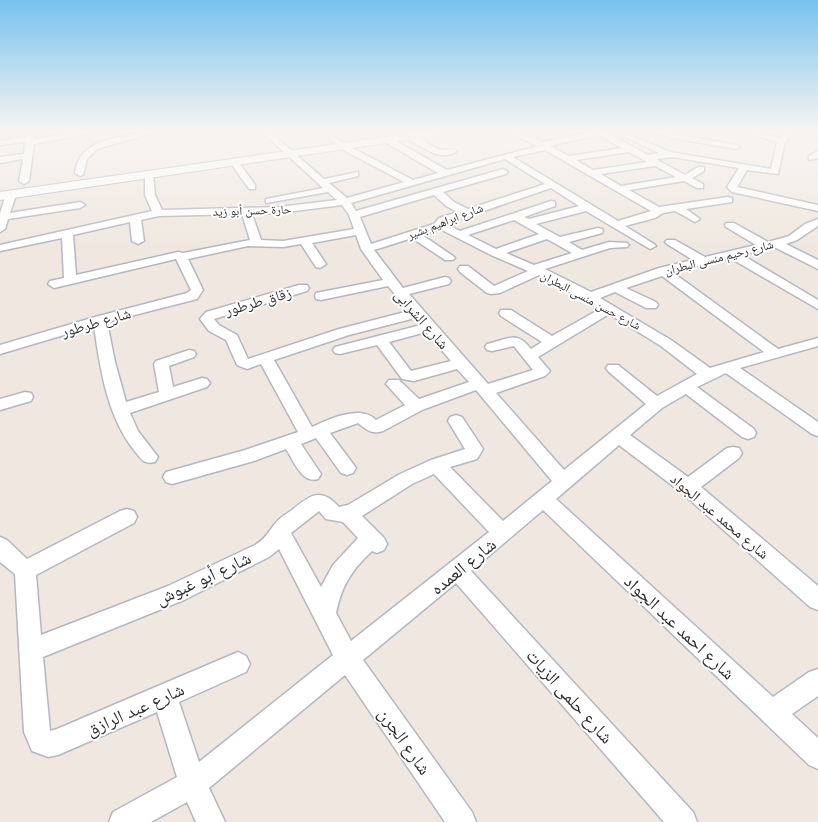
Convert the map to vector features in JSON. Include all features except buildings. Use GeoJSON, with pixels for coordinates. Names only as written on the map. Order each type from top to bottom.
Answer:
{"type":"FeatureCollection","features":[{"type":"Feature","properties":{"kind":"main road"},"geometry":{"type":"LineString","coordinates":[[0,184],[103,170]]}},
{"type":"Feature","properties":{"kind":"main road"},"geometry":{"type":"LineString","coordinates":[[5,195],[174,170]]}},
{"type":"Feature","properties":{"kind":"street"},"geometry":{"type":"LineString","coordinates":[[24,181],[25,170]]}},
{"type":"Feature","properties":{"kind":"street"},"geometry":{"type":"LineString","coordinates":[[240,170],[252,188]]}},
{"type":"Feature","properties":{"kind":"street","name":"شارع الشرابى"},"geometry":{"type":"LineString","coordinates":[[310,170],[345,202],[354,215],[367,249],[395,288],[563,481]]}},
{"type":"Feature","properties":{"kind":"street"},"geometry":{"type":"LineString","coordinates":[[388,170],[412,184]]}},
{"type":"Feature","properties":{"kind":"street"},"geometry":{"type":"LineString","coordinates":[[439,170],[445,174]]}},
{"type":"Feature","properties":{"kind":"street","name":"حارة حسن أبو زيد"},"geometry":{"type":"LineString","coordinates":[[157,209],[279,210],[345,202],[457,170]]}},
{"type":"Feature","properties":{"kind":"street"},"geometry":{"type":"LineString","coordinates":[[529,170],[650,246]]}},
{"type":"Feature","properties":{"kind":"street"},"geometry":{"type":"LineString","coordinates":[[588,170],[658,211]]}},
{"type":"Feature","properties":{"kind":"street"},"geometry":{"type":"LineString","coordinates":[[593,173],[609,170]]}},
{"type":"Feature","properties":{"kind":"street"},"geometry":{"type":"LineString","coordinates":[[670,170],[700,186]]}},
{"type":"Feature","properties":{"kind":"street"},"geometry":{"type":"LineString","coordinates":[[618,189],[686,178],[698,170]]}},
{"type":"Feature","properties":{"kind":"street"},"geometry":{"type":"LineString","coordinates":[[728,170],[776,172],[776,170]]}},
{"type":"Feature","properties":{"kind":"street"},"geometry":{"type":"LineString","coordinates":[[354,215],[503,172]]}},
{"type":"Feature","properties":{"kind":"street"},"geometry":{"type":"LineString","coordinates":[[737,172],[732,187],[735,190],[818,208]]}},
{"type":"Feature","properties":{"kind":"street"},"geometry":{"type":"LineString","coordinates":[[148,174],[150,195],[157,209]]}},
{"type":"Feature","properties":{"kind":"street"},"geometry":{"type":"LineString","coordinates":[[269,201],[327,186],[355,174]]}},
{"type":"Feature","properties":{"kind":"street","name":"شارع ابراهيم بشير"},"geometry":{"type":"LineString","coordinates":[[367,249],[440,225],[443,220],[552,185]]}},
{"type":"Feature","properties":{"kind":"street"},"geometry":{"type":"LineString","coordinates":[[435,191],[450,204],[467,212]]}},
{"type":"Feature","properties":{"kind":"street"},"geometry":{"type":"LineString","coordinates":[[0,229],[5,195]]}},
{"type":"Feature","properties":{"kind":"street"},"geometry":{"type":"LineString","coordinates":[[616,225],[652,216],[658,211],[728,200]]}},
{"type":"Feature","properties":{"kind":"street"},"geometry":{"type":"LineString","coordinates":[[0,248],[134,218],[157,209],[188,201]]}},
{"type":"Feature","properties":{"kind":"street"},"geometry":{"type":"LineString","coordinates":[[458,235],[551,204]]}},
{"type":"Feature","properties":{"kind":"street"},"geometry":{"type":"LineString","coordinates":[[3,217],[80,205]]}},
{"type":"Feature","properties":{"kind":"street"},"geometry":{"type":"LineString","coordinates":[[527,223],[588,207]]}},
{"type":"Feature","properties":{"kind":"street"},"geometry":{"type":"LineString","coordinates":[[677,208],[695,219]]}},
{"type":"Feature","properties":{"kind":"street"},"geometry":{"type":"LineString","coordinates":[[246,210],[256,242]]}},
{"type":"Feature","properties":{"kind":"street"},"geometry":{"type":"LineString","coordinates":[[515,216],[580,253]]}},
{"type":"Feature","properties":{"kind":"street"},"geometry":{"type":"LineString","coordinates":[[134,218],[138,241]]}},
{"type":"Feature","properties":{"kind":"street"},"geometry":{"type":"LineString","coordinates":[[812,224],[818,232]]}},
{"type":"Feature","properties":{"kind":"street","name":"شارع رحيم منسى البطران"},"geometry":{"type":"LineString","coordinates":[[590,297],[663,271],[797,237],[812,224]]}},
{"type":"Feature","properties":{"kind":"street","name":"شارع حسن منسى البطران"},"geometry":{"type":"LineString","coordinates":[[440,225],[610,308],[666,343],[708,374]]}},
{"type":"Feature","properties":{"kind":"street"},"geometry":{"type":"LineString","coordinates":[[730,225],[818,265]]}},
{"type":"Feature","properties":{"kind":"street"},"geometry":{"type":"LineString","coordinates":[[54,284],[176,256],[256,242],[277,245],[360,231]]}},
{"type":"Feature","properties":{"kind":"street"},"geometry":{"type":"LineString","coordinates":[[559,241],[598,231]]}},
{"type":"Feature","properties":{"kind":"street"},"geometry":{"type":"LineString","coordinates":[[67,233],[70,281]]}},
{"type":"Feature","properties":{"kind":"street"},"geometry":{"type":"LineString","coordinates":[[413,234],[449,258]]}},
{"type":"Feature","properties":{"kind":"street"},"geometry":{"type":"LineString","coordinates":[[495,253],[548,235]]}},
{"type":"Feature","properties":{"kind":"street"},"geometry":{"type":"LineString","coordinates":[[305,240],[320,264]]}},
{"type":"Feature","properties":{"kind":"street"},"geometry":{"type":"LineString","coordinates":[[671,242],[703,261]]}},
{"type":"Feature","properties":{"kind":"street"},"geometry":{"type":"LineString","coordinates":[[464,269],[491,290],[496,290],[535,270],[580,253],[609,245],[624,245]]}},
{"type":"Feature","properties":{"kind":"street"},"geometry":{"type":"LineString","coordinates":[[732,254],[818,305]]}},
{"type":"Feature","properties":{"kind":"street"},"geometry":{"type":"LineString","coordinates":[[176,256],[197,286],[196,293],[192,296]]}},
{"type":"Feature","properties":{"kind":"street"},"geometry":{"type":"LineString","coordinates":[[663,271],[774,353]]}},
{"type":"Feature","properties":{"kind":"street"},"geometry":{"type":"LineString","coordinates":[[322,296],[445,281]]}},
{"type":"Feature","properties":{"kind":"street","name":"زقاق طرطور"},"geometry":{"type":"LineString","coordinates":[[303,288],[207,317],[214,328],[232,338],[242,362],[250,363],[344,332],[417,314]]}},
{"type":"Feature","properties":{"kind":"street"},"geometry":{"type":"LineString","coordinates":[[616,288],[651,305]]}},
{"type":"Feature","properties":{"kind":"street","name":"شارع طرطور"},"geometry":{"type":"LineString","coordinates":[[0,350],[100,320],[192,296]]}},
{"type":"Feature","properties":{"kind":"street"},"geometry":{"type":"LineString","coordinates":[[530,356],[610,308]]}},
{"type":"Feature","properties":{"kind":"street"},"geometry":{"type":"LineString","coordinates":[[506,313],[553,342]]}},
{"type":"Feature","properties":{"kind":"street"},"geometry":{"type":"LineString","coordinates":[[100,320],[102,338],[120,410],[130,433],[149,457]]}},
{"type":"Feature","properties":{"kind":"street"},"geometry":{"type":"LineString","coordinates":[[340,350],[429,327]]}},
{"type":"Feature","properties":{"kind":"street"},"geometry":{"type":"LineString","coordinates":[[380,340],[408,376],[460,363]]}},
{"type":"Feature","properties":{"kind":"street"},"geometry":{"type":"LineString","coordinates":[[172,477],[248,456],[357,417],[365,419],[371,426],[377,427],[416,406],[540,373],[542,369],[517,341],[492,347]]}},
{"type":"Feature","properties":{"kind":"street","name":"شارع العمده"},"geometry":{"type":"LineString","coordinates":[[123,822],[193,784],[502,534],[656,404],[708,374],[774,353],[818,342]]}},
{"type":"Feature","properties":{"kind":"street"},"geometry":{"type":"LineString","coordinates":[[167,395],[161,364],[189,354]]}},
{"type":"Feature","properties":{"kind":"street"},"geometry":{"type":"LineString","coordinates":[[265,358],[314,432],[347,468]]}},
{"type":"Feature","properties":{"kind":"street"},"geometry":{"type":"LineString","coordinates":[[728,367],[818,430]]}},
{"type":"Feature","properties":{"kind":"street"},"geometry":{"type":"LineString","coordinates":[[613,368],[656,404]]}},
{"type":"Feature","properties":{"kind":"street"},"geometry":{"type":"LineString","coordinates":[[120,410],[202,384]]}},
{"type":"Feature","properties":{"kind":"street"},"geometry":{"type":"LineString","coordinates":[[394,384],[416,406]]}},
{"type":"Feature","properties":{"kind":"street"},"geometry":{"type":"LineString","coordinates":[[686,386],[748,433]]}},
{"type":"Feature","properties":{"kind":"street"},"geometry":{"type":"LineString","coordinates":[[0,405],[25,397]]}},
{"type":"Feature","properties":{"kind":"street"},"geometry":{"type":"LineString","coordinates":[[324,615],[327,598],[339,570],[374,541],[353,510],[406,479],[473,452],[472,446],[456,421]]}},
{"type":"Feature","properties":{"kind":"street","name":"شارع محمد عبد الجواد"},"geometry":{"type":"LineString","coordinates":[[618,435],[688,487],[818,600]]}},
{"type":"Feature","properties":{"kind":"street"},"geometry":{"type":"LineString","coordinates":[[290,442],[312,474]]}},
{"type":"Feature","properties":{"kind":"street"},"geometry":{"type":"LineString","coordinates":[[688,487],[733,453]]}},
{"type":"Feature","properties":{"kind":"street"},"geometry":{"type":"LineString","coordinates":[[437,465],[502,534]]}},
{"type":"Feature","properties":{"kind":"street","name":"شارع احمد عبد الجواد"},"geometry":{"type":"LineString","coordinates":[[543,498],[818,756]]}},
{"type":"Feature","properties":{"kind":"street","name":"شارع أبو غبوش"},"geometry":{"type":"LineString","coordinates":[[30,651],[176,593],[262,551],[269,547],[280,531],[317,502],[324,503],[333,513],[353,510]]}},
{"type":"Feature","properties":{"kind":"street"},"geometry":{"type":"LineString","coordinates":[[25,570],[127,517]]}},
{"type":"Feature","properties":{"kind":"street","name":"شارع الجرن"},"geometry":{"type":"LineString","coordinates":[[280,531],[348,659],[462,822]]}},
{"type":"Feature","properties":{"kind":"street"},"geometry":{"type":"LineString","coordinates":[[0,546],[7,555],[25,570],[30,651]]}},
{"type":"Feature","properties":{"kind":"street","name":"شارع حلمى الزيات"},"geometry":{"type":"LineString","coordinates":[[457,570],[683,822]]}},
{"type":"Feature","properties":{"kind":"street","name":"شارع عبد الرازق"},"geometry":{"type":"LineString","coordinates":[[30,651],[37,732],[41,742],[48,744],[58,742],[238,664]]}},
{"type":"Feature","properties":{"kind":"street"},"geometry":{"type":"LineString","coordinates":[[772,713],[818,681]]}},
{"type":"Feature","properties":{"kind":"street"},"geometry":{"type":"LineString","coordinates":[[165,696],[193,784],[211,822]]}}]}
